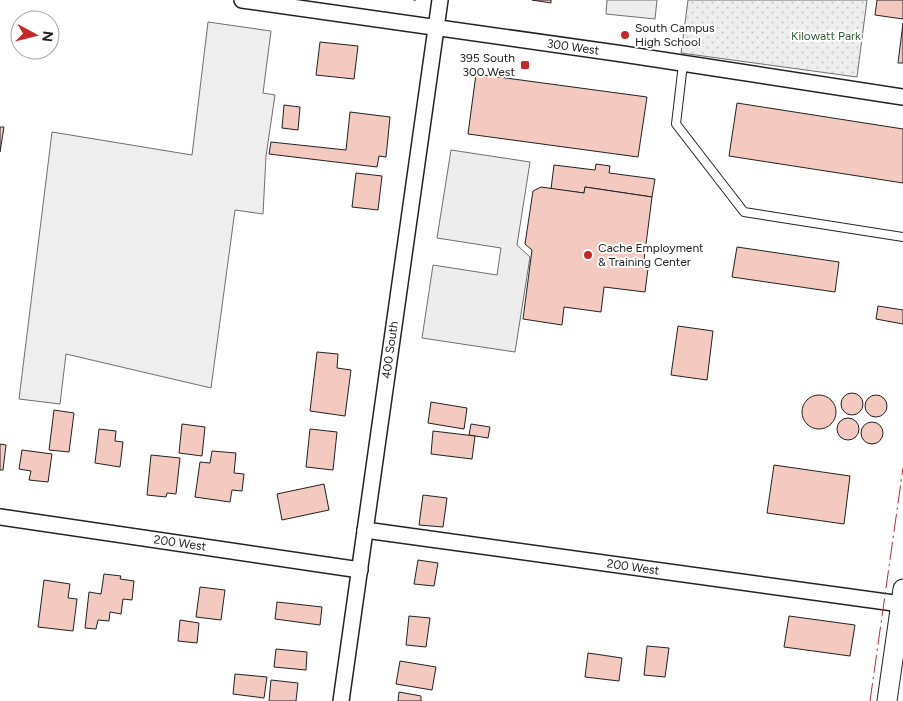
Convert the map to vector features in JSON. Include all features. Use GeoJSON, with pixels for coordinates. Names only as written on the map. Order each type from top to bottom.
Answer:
{"type":"FeatureCollection","features":[{"type":"Feature","properties":{"kind":"street","name":"300 West"},"geometry":{"type":"LineString","coordinates":[[242,0],[903,97]]}},
{"type":"Feature","properties":{"kind":"street","name":"400 South"},"geometry":{"type":"LineString","coordinates":[[341,701],[440,0]]}},
{"type":"Feature","properties":{"kind":"street","name":"200 West"},"geometry":{"type":"LineString","coordinates":[[0,517],[360,570]]}},
{"type":"Feature","properties":{"kind":"street","name":"200 West"},"geometry":{"type":"LineString","coordinates":[[365,530],[902,597]]}},
{"type":"Feature","properties":{"kind":"street"},"geometry":{"type":"LineString","coordinates":[[887,701],[902,597]]}},
{"type":"Feature","properties":{"kind":"lane"},"geometry":{"type":"LineString","coordinates":[[683,64],[676,124],[744,212],[903,237]]}},
{"type":"Feature","properties":{"kind":"green space","name":"Kilowatt Park"},"geometry":{"type":"Polygon","coordinates":[[[688,0],[867,0],[857,77],[681,53],[688,0]]]}},
{"type":"Feature","properties":{"kind":"green space"},"geometry":{"type":"Polygon","coordinates":[[[208,22],[271,31],[263,93],[275,95],[266,156],[263,214],[235,210],[211,388],[66,354],[60,404],[19,399],[52,132],[192,155],[208,22]]]}},
{"type":"Feature","properties":{"kind":"shaded area"},"geometry":{"type":"Polygon","coordinates":[[[607,0],[657,0],[655,19],[606,14],[607,0]]]}},
{"type":"Feature","properties":{"kind":"shaded area"},"geometry":{"type":"Polygon","coordinates":[[[451,150],[530,162],[517,245],[530,257],[515,352],[422,338],[433,265],[497,275],[501,248],[437,238],[451,150]]]}},
{"type":"Feature","properties":{"kind":"building"},"geometry":{"type":"Polygon","coordinates":[[[532,0],[551,0],[551,3],[532,0]]]}},
{"type":"Feature","properties":{"kind":"building"},"geometry":{"type":"Polygon","coordinates":[[[877,0],[903,0],[903,19],[875,15],[877,0]]]}},
{"type":"Feature","properties":{"kind":"building"},"geometry":{"type":"Polygon","coordinates":[[[903,23],[903,63],[898,63],[903,23]]]}},
{"type":"Feature","properties":{"kind":"building"},"geometry":{"type":"Polygon","coordinates":[[[320,42],[358,46],[354,79],[316,75],[320,42]]]}},
{"type":"Feature","properties":{"kind":"building"},"geometry":{"type":"Polygon","coordinates":[[[476,74],[647,97],[638,157],[468,134],[476,74]]]}},
{"type":"Feature","properties":{"kind":"building"},"geometry":{"type":"Polygon","coordinates":[[[737,103],[903,129],[903,183],[729,156],[737,103]]]}},
{"type":"Feature","properties":{"kind":"building"},"geometry":{"type":"Polygon","coordinates":[[[284,105],[300,107],[298,130],[282,128],[284,105]]]}},
{"type":"Feature","properties":{"kind":"building"},"geometry":{"type":"Polygon","coordinates":[[[350,112],[390,117],[386,157],[379,156],[377,167],[269,154],[271,142],[346,150],[350,112]]]}},
{"type":"Feature","properties":{"kind":"building"},"geometry":{"type":"Polygon","coordinates":[[[0,127],[4,127],[0,152],[0,127]]]}},
{"type":"Feature","properties":{"kind":"building"},"geometry":{"type":"Polygon","coordinates":[[[596,164],[610,166],[609,173],[655,179],[652,197],[585,187],[584,193],[551,189],[554,165],[595,170],[596,164]]]}},
{"type":"Feature","properties":{"kind":"building"},"geometry":{"type":"Polygon","coordinates":[[[356,173],[382,176],[378,210],[352,207],[356,173]]]}},
{"type":"Feature","properties":{"kind":"building","name":"Cache Employment & Training Center"},"geometry":{"type":"Polygon","coordinates":[[[541,187],[584,193],[585,187],[652,197],[644,260],[649,261],[645,292],[604,287],[601,312],[564,307],[562,325],[523,319],[532,250],[525,244],[533,191],[541,187]]]}},
{"type":"Feature","properties":{"kind":"building"},"geometry":{"type":"Polygon","coordinates":[[[737,247],[839,262],[835,292],[732,277],[737,247]]]}},
{"type":"Feature","properties":{"kind":"building"},"geometry":{"type":"Polygon","coordinates":[[[878,306],[903,310],[903,324],[876,319],[878,306]]]}},
{"type":"Feature","properties":{"kind":"building"},"geometry":{"type":"Polygon","coordinates":[[[678,326],[713,331],[707,380],[671,375],[678,326]]]}},
{"type":"Feature","properties":{"kind":"building"},"geometry":{"type":"Polygon","coordinates":[[[317,352],[338,354],[337,368],[351,370],[345,416],[310,411],[317,352]]]}},
{"type":"Feature","properties":{"kind":"building"},"geometry":{"type":"Polygon","coordinates":[[[852,393],[860,396],[863,404],[860,412],[852,415],[844,412],[841,404],[844,396],[852,393]]]}},
{"type":"Feature","properties":{"kind":"building"},"geometry":{"type":"Polygon","coordinates":[[[819,395],[826,396],[831,400],[835,405],[835,419],[831,424],[826,428],[819,429],[812,428],[807,424],[803,419],[802,412],[803,405],[807,400],[812,396],[819,395]]]}},
{"type":"Feature","properties":{"kind":"building"},"geometry":{"type":"Polygon","coordinates":[[[876,395],[884,398],[887,406],[884,414],[876,417],[868,414],[865,406],[868,398],[876,395]]]}},
{"type":"Feature","properties":{"kind":"building"},"geometry":{"type":"Polygon","coordinates":[[[431,402],[467,408],[464,429],[428,423],[431,402]]]}},
{"type":"Feature","properties":{"kind":"building"},"geometry":{"type":"Polygon","coordinates":[[[54,410],[74,413],[69,452],[49,450],[54,410]]]}},
{"type":"Feature","properties":{"kind":"building"},"geometry":{"type":"Polygon","coordinates":[[[848,418],[856,421],[859,429],[856,437],[848,440],[840,437],[837,429],[840,421],[848,418]]]}},
{"type":"Feature","properties":{"kind":"building"},"geometry":{"type":"Polygon","coordinates":[[[872,422],[880,425],[883,433],[880,441],[872,444],[864,441],[861,433],[864,425],[872,422]]]}},
{"type":"Feature","properties":{"kind":"building"},"geometry":{"type":"Polygon","coordinates":[[[182,424],[205,427],[202,456],[179,453],[182,424]]]}},
{"type":"Feature","properties":{"kind":"building"},"geometry":{"type":"Polygon","coordinates":[[[471,424],[490,427],[488,438],[469,435],[471,424]]]}},
{"type":"Feature","properties":{"kind":"building"},"geometry":{"type":"Polygon","coordinates":[[[99,429],[116,431],[115,441],[123,442],[120,467],[95,463],[99,429]]]}},
{"type":"Feature","properties":{"kind":"building"},"geometry":{"type":"Polygon","coordinates":[[[310,429],[337,432],[333,470],[306,467],[310,429]]]}},
{"type":"Feature","properties":{"kind":"building"},"geometry":{"type":"Polygon","coordinates":[[[433,431],[475,436],[472,459],[431,454],[433,431]]]}},
{"type":"Feature","properties":{"kind":"building"},"geometry":{"type":"Polygon","coordinates":[[[0,444],[6,445],[3,470],[0,470],[0,444]]]}},
{"type":"Feature","properties":{"kind":"building"},"geometry":{"type":"Polygon","coordinates":[[[22,450],[52,454],[48,482],[29,480],[31,471],[19,469],[22,450]]]}},
{"type":"Feature","properties":{"kind":"building"},"geometry":{"type":"Polygon","coordinates":[[[212,451],[236,453],[234,473],[244,474],[242,491],[232,490],[230,502],[195,497],[200,462],[210,463],[212,451]]]}},
{"type":"Feature","properties":{"kind":"building"},"geometry":{"type":"Polygon","coordinates":[[[151,455],[180,458],[176,494],[167,493],[166,497],[147,495],[151,455]]]}},
{"type":"Feature","properties":{"kind":"building"},"geometry":{"type":"Polygon","coordinates":[[[774,465],[850,476],[844,524],[767,513],[774,465]]]}},
{"type":"Feature","properties":{"kind":"building"},"geometry":{"type":"Polygon","coordinates":[[[324,484],[329,510],[282,520],[277,494],[324,484]]]}},
{"type":"Feature","properties":{"kind":"building"},"geometry":{"type":"Polygon","coordinates":[[[423,495],[447,498],[443,527],[419,525],[423,495]]]}},
{"type":"Feature","properties":{"kind":"building"},"geometry":{"type":"Polygon","coordinates":[[[418,560],[438,563],[434,586],[414,584],[418,560]]]}},
{"type":"Feature","properties":{"kind":"building"},"geometry":{"type":"Polygon","coordinates":[[[104,574],[121,576],[120,579],[134,581],[132,600],[123,599],[121,614],[110,612],[109,621],[98,620],[96,629],[85,628],[89,592],[101,594],[104,574]]]}},
{"type":"Feature","properties":{"kind":"building"},"geometry":{"type":"Polygon","coordinates":[[[44,580],[70,584],[68,598],[77,599],[73,631],[38,627],[44,580]]]}},
{"type":"Feature","properties":{"kind":"building"},"geometry":{"type":"Polygon","coordinates":[[[200,587],[225,590],[221,620],[196,617],[200,587]]]}},
{"type":"Feature","properties":{"kind":"building"},"geometry":{"type":"Polygon","coordinates":[[[277,602],[322,607],[320,625],[275,619],[277,602]]]}},
{"type":"Feature","properties":{"kind":"building"},"geometry":{"type":"Polygon","coordinates":[[[409,616],[430,618],[426,647],[406,645],[409,616]]]}},
{"type":"Feature","properties":{"kind":"building"},"geometry":{"type":"Polygon","coordinates":[[[789,616],[855,625],[850,656],[784,647],[789,616]]]}},
{"type":"Feature","properties":{"kind":"building"},"geometry":{"type":"Polygon","coordinates":[[[180,620],[199,623],[197,643],[178,641],[180,620]]]}},
{"type":"Feature","properties":{"kind":"building"},"geometry":{"type":"Polygon","coordinates":[[[647,646],[669,648],[665,677],[644,675],[647,646]]]}},
{"type":"Feature","properties":{"kind":"building"},"geometry":{"type":"Polygon","coordinates":[[[276,649],[307,652],[306,670],[274,667],[276,649]]]}},
{"type":"Feature","properties":{"kind":"building"},"geometry":{"type":"Polygon","coordinates":[[[588,653],[622,658],[619,681],[585,677],[588,653]]]}},
{"type":"Feature","properties":{"kind":"building"},"geometry":{"type":"Polygon","coordinates":[[[400,661],[436,667],[432,690],[396,684],[400,661]]]}},
{"type":"Feature","properties":{"kind":"building"},"geometry":{"type":"Polygon","coordinates":[[[235,674],[267,677],[264,698],[233,694],[235,674]]]}},
{"type":"Feature","properties":{"kind":"building"},"geometry":{"type":"Polygon","coordinates":[[[271,680],[298,683],[296,701],[269,701],[271,680]]]}},
{"type":"Feature","properties":{"kind":"building"},"geometry":{"type":"Polygon","coordinates":[[[399,692],[421,696],[421,701],[398,701],[399,692]]]}},
{"type":"Feature","properties":{"kind":"power"},"geometry":{"type":"LineString","coordinates":[[870,701],[903,468]]}},
{"type":"Feature","properties":{"kind":"place","name":"South Campus High School"},"geometry":{"type":"Point","coordinates":[625,35]}},
{"type":"Feature","properties":{"kind":"place","name":"395 South 300 West"},"geometry":{"type":"Point","coordinates":[525,65]}},
{"type":"Feature","properties":{"kind":"place","name":"Cache Employment & Training Center"},"geometry":{"type":"Point","coordinates":[588,255]}}]}
